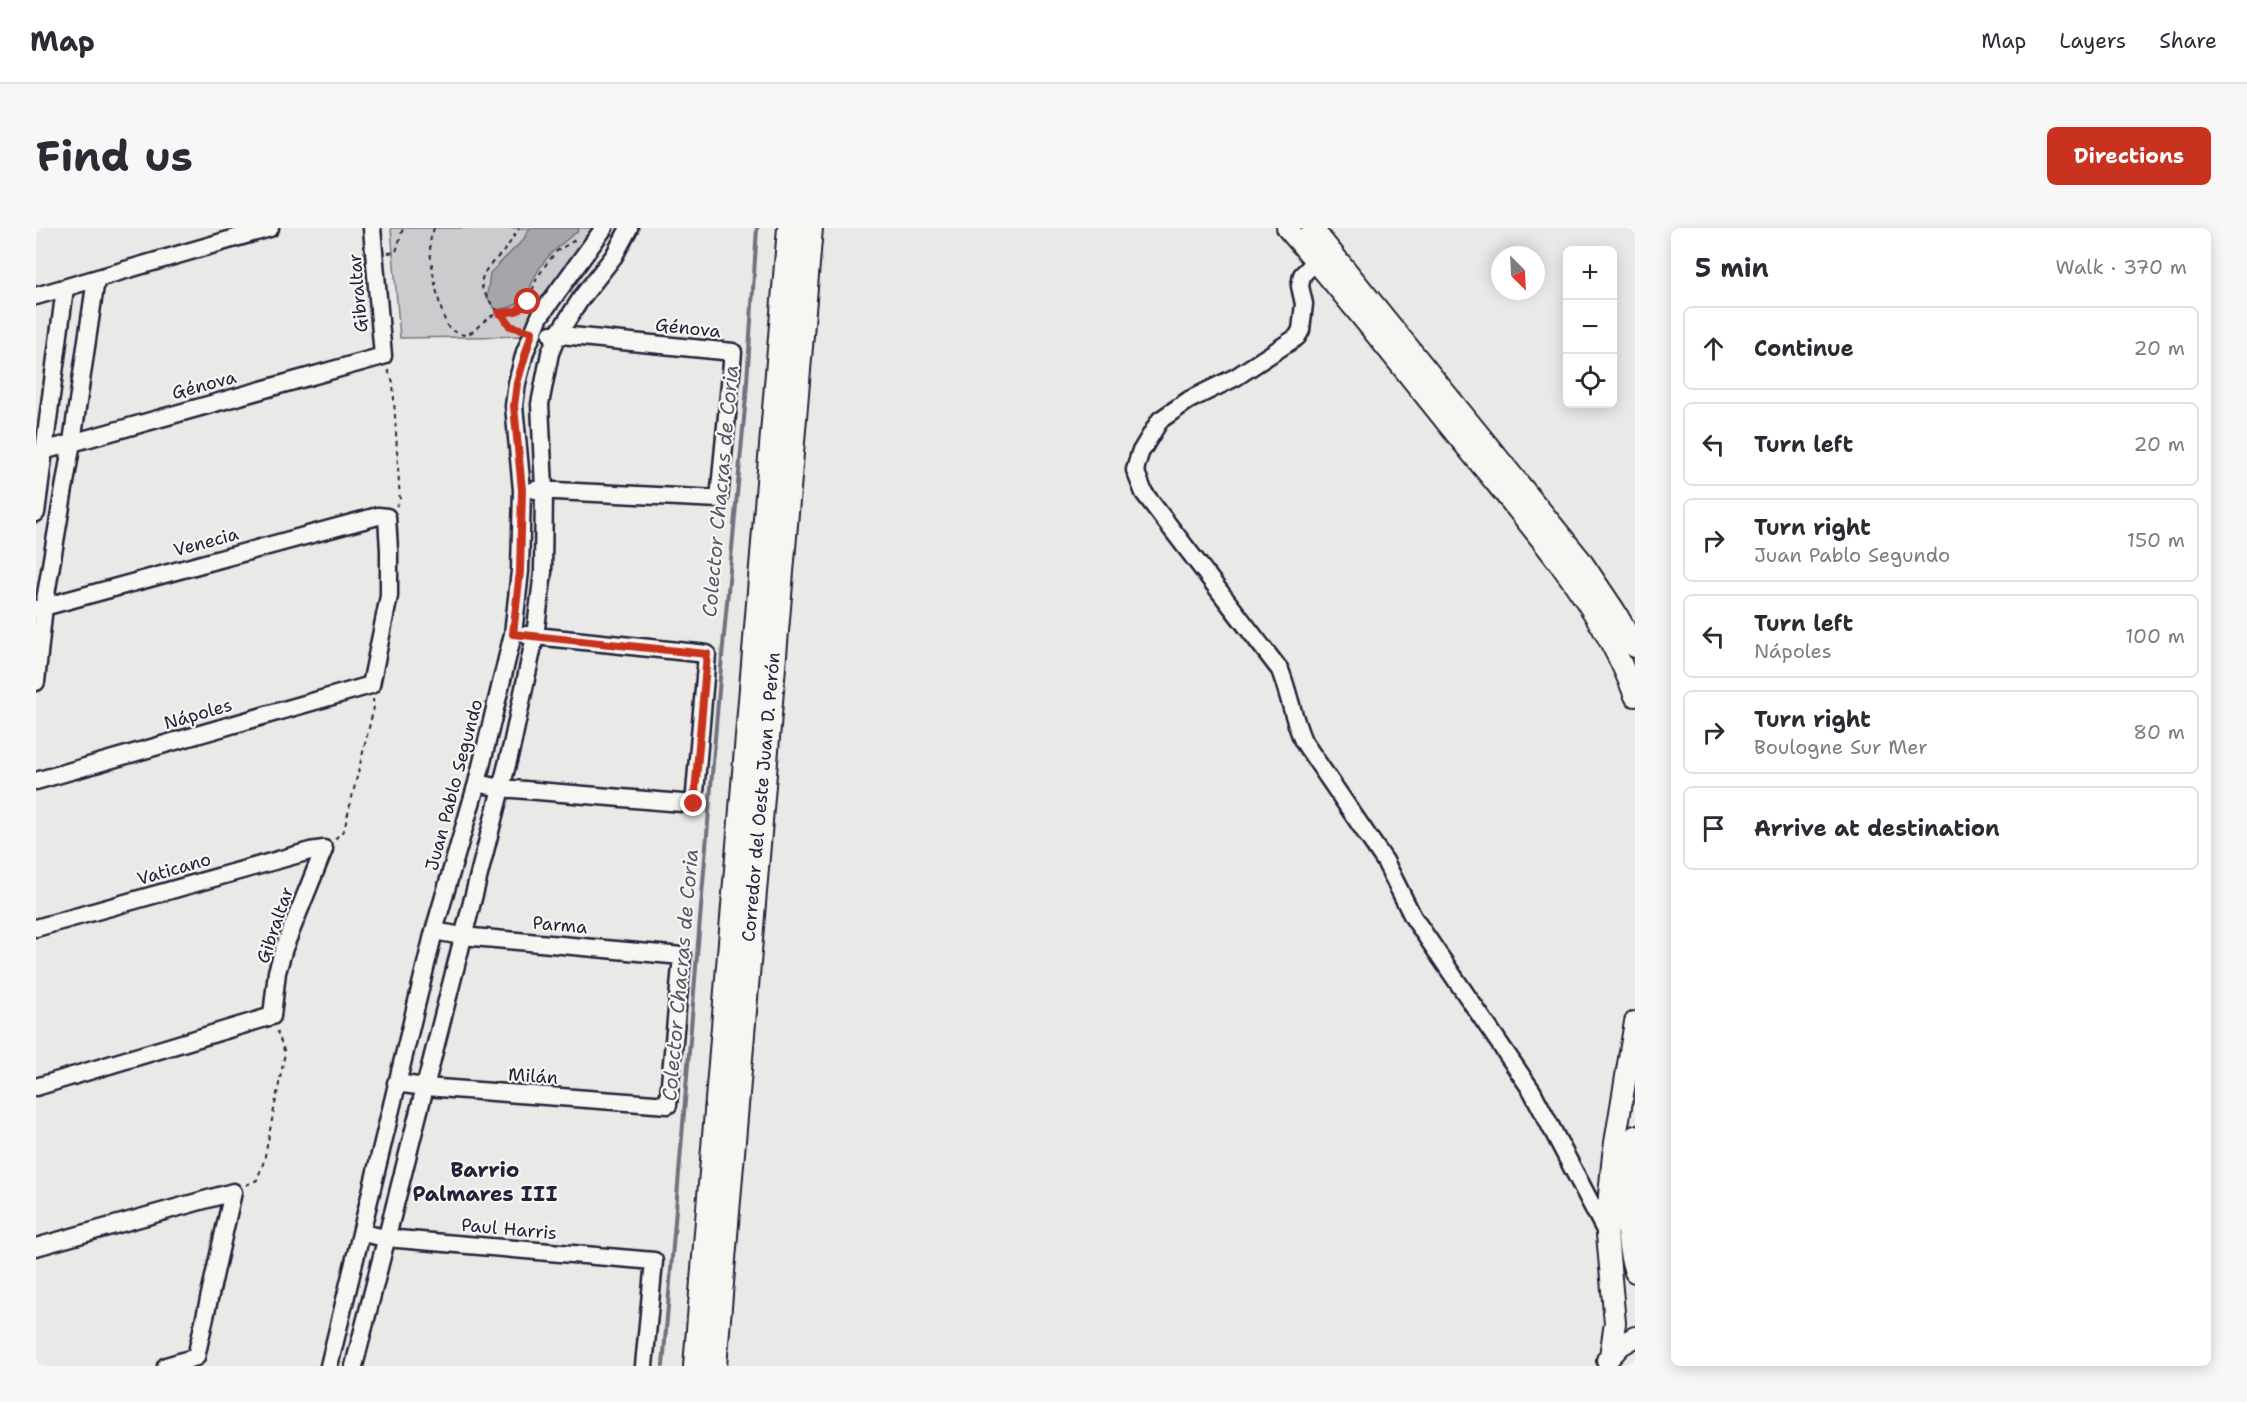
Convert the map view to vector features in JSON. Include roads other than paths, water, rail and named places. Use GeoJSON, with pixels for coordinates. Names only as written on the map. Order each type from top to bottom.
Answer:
{"type":"FeatureCollection","features":[{"type":"Feature","properties":{"kind":"highway","name":"Corredor del Oeste Juan D. Perón"},"geometry":{"type":"LineString","coordinates":[[696,1366],[790,228]]}},
{"type":"Feature","properties":{"kind":"highway","name":"Corredor del Oeste Juan D. Perón"},"geometry":{"type":"LineString","coordinates":[[714,1366],[810,228]]}},
{"type":"Feature","properties":{"kind":"main road"},"geometry":{"type":"LineString","coordinates":[[1287,228],[1316,261],[1581,593],[1612,642],[1635,696]]}},
{"type":"Feature","properties":{"kind":"main road"},"geometry":{"type":"LineString","coordinates":[[1312,228],[1580,559],[1611,604],[1635,647]]}},
{"type":"Feature","properties":{"kind":"main road"},"geometry":{"type":"LineString","coordinates":[[1607,1361],[1615,1323],[1607,1234],[1613,1155],[1635,1022]]}},
{"type":"Feature","properties":{"kind":"main road"},"geometry":{"type":"LineString","coordinates":[[1635,1136],[1627,1219],[1628,1247],[1635,1272]]}},
{"type":"Feature","properties":{"kind":"main road"},"geometry":{"type":"LineString","coordinates":[[1607,1361],[1622,1345],[1635,1337]]}},
{"type":"Feature","properties":{"kind":"street"},"geometry":{"type":"LineString","coordinates":[[36,296],[270,228]]}},
{"type":"Feature","properties":{"kind":"street","name":"Gibraltar"},"geometry":{"type":"LineString","coordinates":[[372,228],[383,356]]}},
{"type":"Feature","properties":{"kind":"street","name":"Juan Pablo Segundo"},"geometry":{"type":"LineString","coordinates":[[329,1366],[434,931],[477,783],[513,634],[520,571],[522,490],[514,406],[519,373],[532,332],[558,288],[604,228]]}},
{"type":"Feature","properties":{"kind":"street"},"geometry":{"type":"LineString","coordinates":[[354,1366],[500,788],[535,636],[543,572],[544,489],[540,404],[550,353],[558,334],[582,297],[614,256],[628,228]]}},
{"type":"Feature","properties":{"kind":"street"},"geometry":{"type":"LineString","coordinates":[[1316,261],[1302,275],[1300,286],[1304,304],[1298,337],[1236,377],[1189,400],[1160,420],[1140,453],[1135,470],[1144,493],[1280,670],[1303,741],[1385,861],[1413,916],[1532,1091],[1607,1234]]}},
{"type":"Feature","properties":{"kind":"street"},"geometry":{"type":"LineString","coordinates":[[36,682],[40,607],[72,442],[96,279]]}},
{"type":"Feature","properties":{"kind":"street"},"geometry":{"type":"LineString","coordinates":[[36,513],[41,451],[65,288]]}},
{"type":"Feature","properties":{"kind":"street","name":"Génova"},"geometry":{"type":"LineString","coordinates":[[532,332],[733,352],[719,498],[544,489]]}},
{"type":"Feature","properties":{"kind":"street","name":"Génova"},"geometry":{"type":"LineString","coordinates":[[41,451],[383,356]]}},
{"type":"Feature","properties":{"kind":"street"},"geometry":{"type":"LineString","coordinates":[[522,490],[544,489]]}},
{"type":"Feature","properties":{"kind":"street","name":"Venecia"},"geometry":{"type":"LineString","coordinates":[[40,607],[378,516],[387,518],[389,596],[371,685]]}},
{"type":"Feature","properties":{"kind":"street"},"geometry":{"type":"LineString","coordinates":[[477,783],[500,788],[694,804],[707,654],[513,634]]}},
{"type":"Feature","properties":{"kind":"street","name":"Nápoles"},"geometry":{"type":"LineString","coordinates":[[36,781],[371,685]]}},
{"type":"Feature","properties":{"kind":"street","name":"Gibraltar"},"geometry":{"type":"LineString","coordinates":[[36,1087],[272,1017],[277,972],[284,948],[324,849]]}},
{"type":"Feature","properties":{"kind":"street","name":"Vaticano"},"geometry":{"type":"LineString","coordinates":[[36,928],[310,850],[324,849]]}},
{"type":"Feature","properties":{"kind":"street","name":"Parma"},"geometry":{"type":"LineString","coordinates":[[434,931],[462,936],[682,956],[668,1105]]}},
{"type":"Feature","properties":{"kind":"street","name":"Milán"},"geometry":{"type":"LineString","coordinates":[[396,1083],[668,1105]]}},
{"type":"Feature","properties":{"kind":"street"},"geometry":{"type":"LineString","coordinates":[[36,1247],[233,1192],[196,1357],[166,1366]]}},
{"type":"Feature","properties":{"kind":"street","name":"Paul Harris"},"geometry":{"type":"LineString","coordinates":[[362,1233],[386,1238],[654,1261],[644,1366]]}},
{"type":"Feature","properties":{"kind":"waterway","name":"Colector Chacras de Coria"},"geometry":{"type":"LineString","coordinates":[[663,1366],[720,678],[746,397],[757,228]]}},
{"type":"Feature","properties":{"kind":"district","name":"Barrio Palmares III"},"geometry":{"type":"Point","coordinates":[485,1182]}}]}
